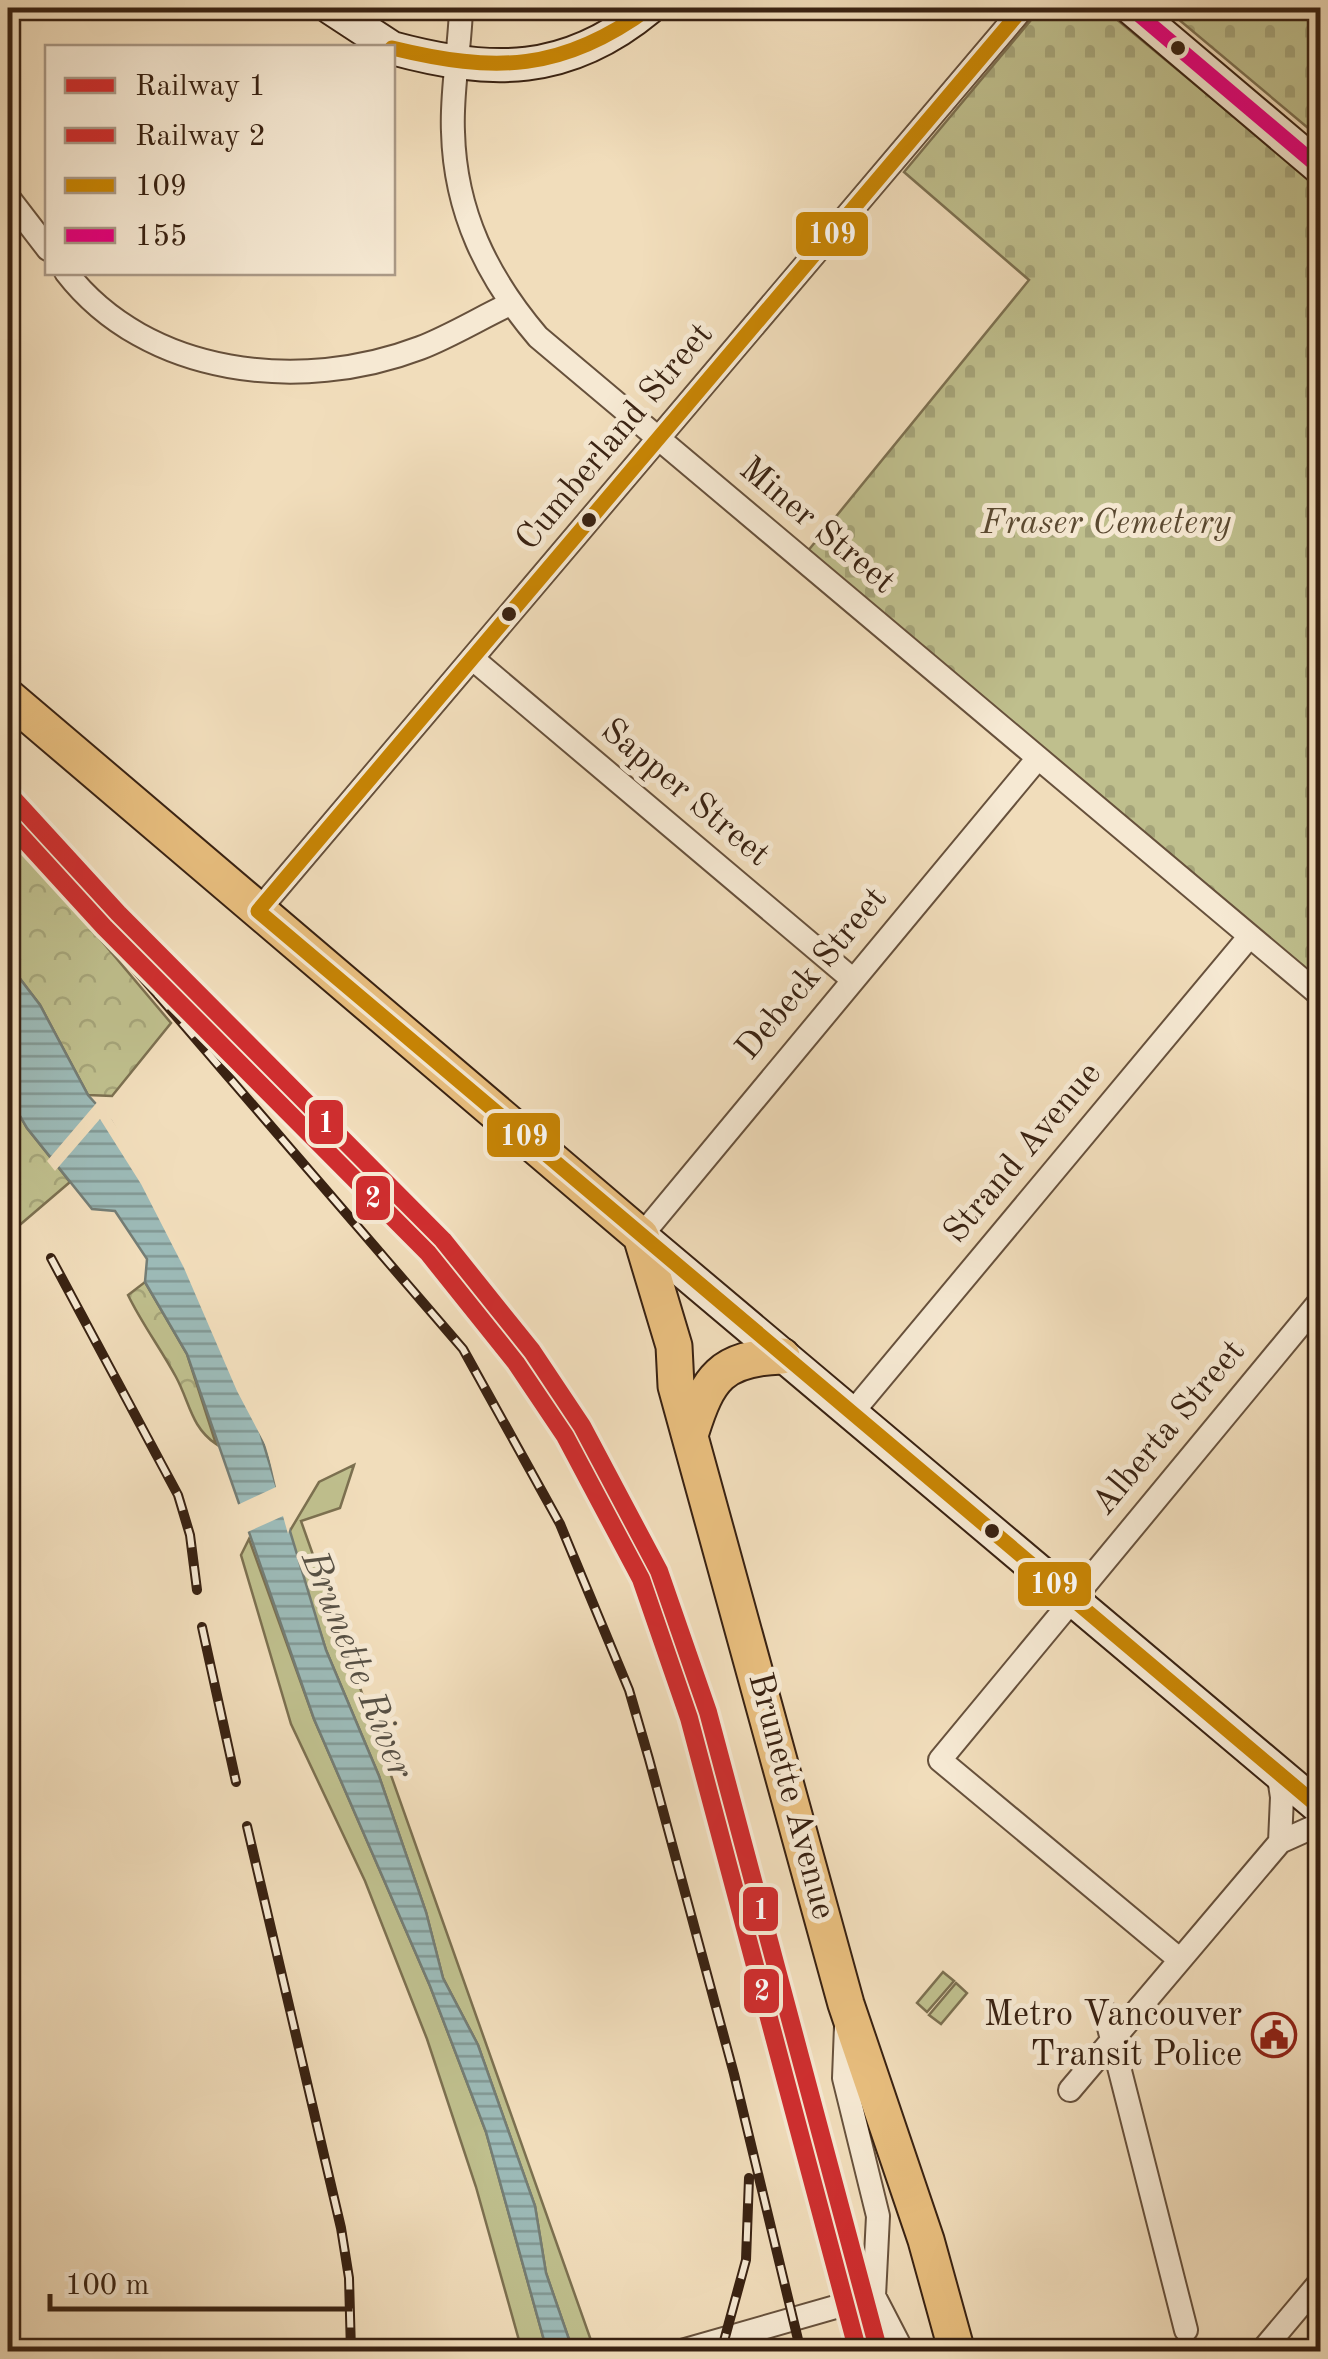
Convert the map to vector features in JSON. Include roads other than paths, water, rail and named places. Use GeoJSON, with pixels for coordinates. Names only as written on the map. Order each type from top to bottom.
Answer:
{"type":"FeatureCollection","features":[{"type":"Feature","properties":{"kind":"main road"},"geometry":{"type":"LineString","coordinates":[[8,697],[641,1236]]}},
{"type":"Feature","properties":{"kind":"main road"},"geometry":{"type":"LineString","coordinates":[[599,1200],[676,1386]]}},
{"type":"Feature","properties":{"kind":"main road","name":"Brunette Avenue"},"geometry":{"type":"LineString","coordinates":[[641,1236],[674,1346],[676,1386],[846,2004],[926,2240],[958,2352]]}},
{"type":"Feature","properties":{"kind":"main road"},"geometry":{"type":"LineString","coordinates":[[691,1432],[703,1396],[726,1368],[758,1357],[782,1356]]}},
{"type":"Feature","properties":{"kind":"street"},"geometry":{"type":"LineString","coordinates":[[331,8],[387,45]]}},
{"type":"Feature","properties":{"kind":"street","name":"Miner Street"},"geometry":{"type":"LineString","coordinates":[[461,8],[452,131],[458,183],[470,232],[510,304],[538,337],[1320,995]]}},
{"type":"Feature","properties":{"kind":"street"},"geometry":{"type":"LineString","coordinates":[[395,49],[457,64],[506,68],[565,58],[620,30],[649,8]]}},
{"type":"Feature","properties":{"kind":"street","name":"Cumberland Street"},"geometry":{"type":"LineString","coordinates":[[258,911],[1023,8]]}},
{"type":"Feature","properties":{"kind":"street"},"geometry":{"type":"LineString","coordinates":[[1132,8],[1320,168]]}},
{"type":"Feature","properties":{"kind":"street"},"geometry":{"type":"LineString","coordinates":[[8,197],[45,245]]}},
{"type":"Feature","properties":{"kind":"street"},"geometry":{"type":"LineString","coordinates":[[68,275],[78,288],[134,332],[192,359],[267,371],[352,366],[418,348],[510,304]]}},
{"type":"Feature","properties":{"kind":"street","name":"Sapper Street"},"geometry":{"type":"LineString","coordinates":[[473,658],[852,980]]}},
{"type":"Feature","properties":{"kind":"street","name":"Debeck Street"},"geometry":{"type":"LineString","coordinates":[[641,1236],[1038,758]]}},
{"type":"Feature","properties":{"kind":"street","name":"Strand Avenue"},"geometry":{"type":"LineString","coordinates":[[850,1414],[1249,937]]}},
{"type":"Feature","properties":{"kind":"street"},"geometry":{"type":"LineString","coordinates":[[641,1236],[1319,1807],[1280,1842],[1070,2090]]}},
{"type":"Feature","properties":{"kind":"street","name":"Alberta Street"},"geometry":{"type":"LineString","coordinates":[[1179,1959],[940,1760],[1320,1302]]}},
{"type":"Feature","properties":{"kind":"street"},"geometry":{"type":"LineString","coordinates":[[1278,1771],[1282,1797],[1280,1842]]}},
{"type":"Feature","properties":{"kind":"street"},"geometry":{"type":"LineString","coordinates":[[846,2004],[844,2078],[878,2216],[874,2296],[903,2352]]}},
{"type":"Feature","properties":{"kind":"street"},"geometry":{"type":"LineString","coordinates":[[1106,2012],[1186,2330]]}},
{"type":"Feature","properties":{"kind":"street"},"geometry":{"type":"LineString","coordinates":[[1261,2352],[1320,2282]]}},
{"type":"Feature","properties":{"kind":"street"},"geometry":{"type":"LineString","coordinates":[[678,2352],[874,2296]]}},
{"type":"Feature","properties":{"kind":"water"},"geometry":{"type":"Polygon","coordinates":[[[8,963],[40,1005],[88,1095],[111,1121],[138,1168],[253,1409],[326,1650],[379,1776],[426,1912],[443,1978],[478,2045],[535,2206],[546,2273],[573,2351],[547,2351],[486,2132],[430,1986],[314,1719],[187,1354],[145,1282],[147,1259],[115,1211],[92,1209],[27,1128],[8,1095],[8,963]]]}},
{"type":"Feature","properties":{"kind":"railway"},"geometry":{"type":"LineString","coordinates":[[8,821],[463,1349],[560,1524],[629,1690],[734,2074],[801,2352]]}},
{"type":"Feature","properties":{"kind":"railway"},"geometry":{"type":"LineString","coordinates":[[51,1258],[178,1495],[190,1535],[197,1590]]}},
{"type":"Feature","properties":{"kind":"railway"},"geometry":{"type":"LineString","coordinates":[[202,1627],[236,1782]]}},
{"type":"Feature","properties":{"kind":"railway"},"geometry":{"type":"LineString","coordinates":[[247,1826],[341,2228],[349,2278],[351,2352]]}},
{"type":"Feature","properties":{"kind":"railway"},"geometry":{"type":"LineString","coordinates":[[721,2352],[746,2260],[749,2178]]}},
{"type":"Feature","properties":{"kind":"rail line","name":"1"},"geometry":{"type":"LineString","coordinates":[[8,793],[118,913],[443,1240],[532,1351],[582,1426],[659,1571],[708,1712],[879,2352]]}},
{"type":"Feature","properties":{"kind":"rail line","name":"2"},"geometry":{"type":"LineString","coordinates":[[8,822],[104,927],[428,1253],[516,1363],[565,1436],[641,1579],[689,1718],[858,2352]]}},
{"type":"Feature","properties":{"kind":"place","name":"Metro Vancouver Transit Police"},"geometry":{"type":"Point","coordinates":[1274,2035]}},
{"type":"Feature","properties":{"kind":"park label","name":"Fraser Cemetery"},"geometry":{"type":"Point","coordinates":[1106,523]}},
{"type":"Feature","properties":{"kind":"water label","name":"Brunette River"},"geometry":{"type":"Point","coordinates":[356,1665]}}]}
